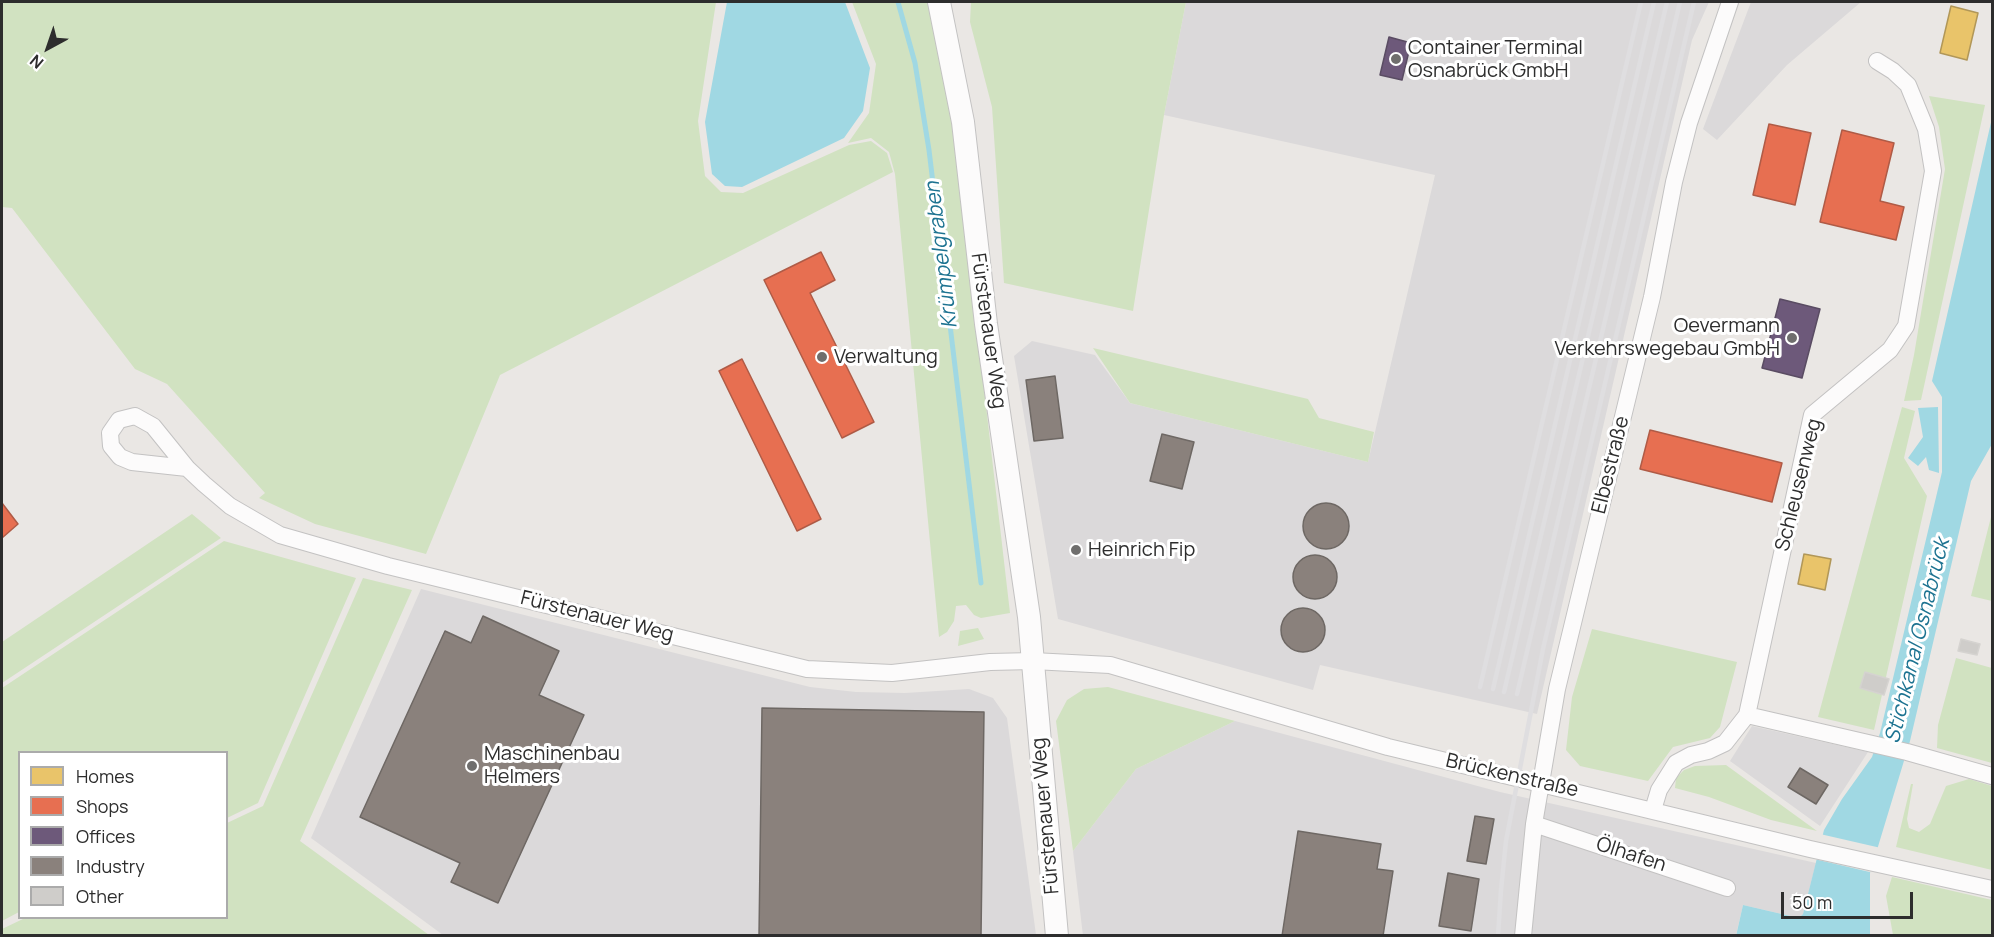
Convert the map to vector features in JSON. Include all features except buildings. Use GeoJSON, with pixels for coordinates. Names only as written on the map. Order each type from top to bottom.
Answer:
{"type":"FeatureCollection","features":[{"type":"Feature","properties":{"kind":"street","name":"Fürstenauer Weg"},"geometry":{"type":"LineString","coordinates":[[939,2],[963,122],[986,324],[1029,617],[1057,936]]}},
{"type":"Feature","properties":{"kind":"street","name":"Elbestraße"},"geometry":{"type":"LineString","coordinates":[[1523,936],[1534,824],[1557,689],[1652,297],[1674,182],[1689,123],[1730,2]]}},
{"type":"Feature","properties":{"kind":"street","name":"Schleusenweg"},"geometry":{"type":"LineString","coordinates":[[1653,810],[1659,790],[1676,763],[1691,754],[1708,751],[1725,743],[1748,715],[1812,415],[1890,350],[1906,326],[1933,171],[1926,129],[1908,85],[1893,71],[1877,61]]}},
{"type":"Feature","properties":{"kind":"street","name":"Fürstenauer Weg"},"geometry":{"type":"LineString","coordinates":[[187,468],[230,506],[280,535],[388,566],[807,669],[892,673],[990,662],[1033,661]]}},
{"type":"Feature","properties":{"kind":"street","name":"Brückenstraße"},"geometry":{"type":"LineString","coordinates":[[1033,661],[1110,665],[1388,747],[1894,869],[1992,889]]}},
{"type":"Feature","properties":{"kind":"street"},"geometry":{"type":"LineString","coordinates":[[1748,715],[1876,744],[1992,776]]}},
{"type":"Feature","properties":{"kind":"street","name":"Ölhafen"},"geometry":{"type":"LineString","coordinates":[[1534,824],[1727,888]]}},
{"type":"Feature","properties":{"kind":"shaded area"},"geometry":{"type":"Polygon","coordinates":[[[1186,2],[1709,2],[1692,40],[1537,714],[1320,665],[1313,690],[1058,619],[1014,356],[1032,341],[1095,355],[1130,403],[1368,462],[1435,175],[1164,115],[1186,2]]]}},
{"type":"Feature","properties":{"kind":"shaded area"},"geometry":{"type":"Polygon","coordinates":[[[1751,2],[1861,2],[1787,65],[1717,140],[1703,129],[1751,2]]]}},
{"type":"Feature","properties":{"kind":"shaded area"},"geometry":{"type":"Polygon","coordinates":[[[421,589],[810,687],[856,692],[905,693],[969,689],[993,698],[1007,718],[1036,935],[443,935],[311,838],[421,589]]]}},
{"type":"Feature","properties":{"kind":"shaded area"},"geometry":{"type":"Polygon","coordinates":[[[1235,721],[1500,792],[1816,863],[1803,914],[1799,918],[1743,905],[1736,935],[1083,936],[1073,851],[1136,769],[1235,721]]]}},
{"type":"Feature","properties":{"kind":"shaded area"},"geometry":{"type":"Polygon","coordinates":[[[1752,726],[1868,752],[1820,826],[1730,761],[1752,726]]]}},
{"type":"Feature","properties":{"kind":"green space"},"geometry":{"type":"Polygon","coordinates":[[[2,2],[716,2],[698,121],[705,176],[721,192],[743,193],[849,145],[871,141],[887,153],[893,172],[500,375],[426,554],[315,524],[259,498],[265,493],[167,384],[135,369],[12,208],[2,207],[2,2]]]}},
{"type":"Feature","properties":{"kind":"green space"},"geometry":{"type":"Polygon","coordinates":[[[852,2],[927,2],[953,122],[1010,613],[981,618],[974,615],[966,605],[956,606],[954,621],[947,632],[939,637],[895,174],[889,152],[871,138],[848,143],[869,113],[876,64],[852,2]]]}},
{"type":"Feature","properties":{"kind":"green space"},"geometry":{"type":"Polygon","coordinates":[[[971,2],[1186,2],[1164,115],[1133,311],[1004,283],[992,107],[970,22],[971,2]]]}},
{"type":"Feature","properties":{"kind":"green space"},"geometry":{"type":"Polygon","coordinates":[[[1929,96],[1985,105],[1921,400],[1904,401],[1914,355],[1945,169],[1939,127],[1929,96]]]}},
{"type":"Feature","properties":{"kind":"green space"},"geometry":{"type":"Polygon","coordinates":[[[1093,348],[1308,399],[1319,418],[1374,432],[1368,462],[1130,403],[1093,348]]]}},
{"type":"Feature","properties":{"kind":"green space"},"geometry":{"type":"Polygon","coordinates":[[[1902,407],[1915,411],[1904,458],[1927,496],[1874,730],[1818,717],[1902,407]]]}},
{"type":"Feature","properties":{"kind":"green space"},"geometry":{"type":"Polygon","coordinates":[[[1992,513],[1992,601],[1971,596],[1992,513]]]}},
{"type":"Feature","properties":{"kind":"green space"},"geometry":{"type":"Polygon","coordinates":[[[192,514],[221,538],[2,683],[2,642],[192,514]]]}},
{"type":"Feature","properties":{"kind":"green space"},"geometry":{"type":"Polygon","coordinates":[[[224,541],[356,578],[258,803],[228,818],[228,751],[18,751],[18,913],[2,921],[2,688],[224,541]]]}},
{"type":"Feature","properties":{"kind":"green space"},"geometry":{"type":"Polygon","coordinates":[[[363,578],[412,590],[300,841],[429,935],[2,935],[2,929],[23,919],[228,919],[228,823],[263,806],[363,578]]]}},
{"type":"Feature","properties":{"kind":"green space"},"geometry":{"type":"Polygon","coordinates":[[[978,628],[984,639],[958,646],[960,631],[978,628]]]}},
{"type":"Feature","properties":{"kind":"green space"},"geometry":{"type":"Polygon","coordinates":[[[1592,629],[1737,662],[1720,727],[1710,738],[1673,747],[1648,781],[1580,766],[1566,750],[1572,697],[1592,629]]]}},
{"type":"Feature","properties":{"kind":"green space"},"geometry":{"type":"Polygon","coordinates":[[[1956,658],[1992,668],[1992,763],[1937,748],[1938,725],[1956,658]]]}},
{"type":"Feature","properties":{"kind":"green space"},"geometry":{"type":"Polygon","coordinates":[[[1108,687],[1235,721],[1136,769],[1073,851],[1056,721],[1067,700],[1084,689],[1108,687]]]}},
{"type":"Feature","properties":{"kind":"green space"},"geometry":{"type":"Polygon","coordinates":[[[1726,765],[1817,831],[1771,820],[1709,797],[1675,788],[1676,778],[1684,770],[1695,766],[1726,765]]]}},
{"type":"Feature","properties":{"kind":"green space"},"geometry":{"type":"Polygon","coordinates":[[[1969,779],[1992,786],[1992,870],[1896,847],[1911,784],[1913,784],[1907,819],[1909,828],[1919,832],[1930,824],[1946,786],[1969,779]]]}},
{"type":"Feature","properties":{"kind":"green space"},"geometry":{"type":"Polygon","coordinates":[[[1892,877],[1992,900],[1992,935],[1893,935],[1886,896],[1892,877]]]}},
{"type":"Feature","properties":{"kind":"water"},"geometry":{"type":"Polygon","coordinates":[[[727,2],[845,2],[870,68],[863,111],[844,138],[742,187],[725,186],[712,174],[705,122],[727,2]]]}},
{"type":"Feature","properties":{"kind":"water","name":"Stichkanal Osnabrück"},"geometry":{"type":"Polygon","coordinates":[[[1992,118],[1992,444],[1971,481],[1910,741],[1870,873],[1870,935],[1736,936],[1743,905],[1799,918],[1803,914],[1824,830],[1842,799],[1872,757],[1880,733],[1942,472],[1942,397],[1932,381],[1992,118]]]}},
{"type":"Feature","properties":{"kind":"water"},"geometry":{"type":"Polygon","coordinates":[[[1938,407],[1939,473],[1929,470],[1926,457],[1918,466],[1908,458],[1923,437],[1918,408],[1938,407]]]}},
{"type":"Feature","properties":{"kind":"pier"},"geometry":{"type":"Polygon","coordinates":[[[1820,834],[1881,848],[1874,873],[1814,859],[1820,834]]]}},
{"type":"Feature","properties":{"kind":"waterway","name":"Krümpelgraben"},"geometry":{"type":"LineString","coordinates":[[898,2],[915,63],[929,150],[981,583]]}},
{"type":"Feature","properties":{"kind":"railway"},"geometry":{"type":"LineString","coordinates":[[1480,687],[1641,2]]}},
{"type":"Feature","properties":{"kind":"railway"},"geometry":{"type":"LineString","coordinates":[[1493,689],[1654,2]]}},
{"type":"Feature","properties":{"kind":"railway"},"geometry":{"type":"LineString","coordinates":[[1504,692],[1667,2]]}},
{"type":"Feature","properties":{"kind":"railway"},"geometry":{"type":"LineString","coordinates":[[1517,694],[1680,2]]}},
{"type":"Feature","properties":{"kind":"railway"},"geometry":{"type":"LineString","coordinates":[[1498,936],[1506,841],[1543,649],[1694,2]]}},
{"type":"Feature","properties":{"kind":"place","name":"Container Terminal Osnabrück GmbH"},"geometry":{"type":"Point","coordinates":[1396,59]}},
{"type":"Feature","properties":{"kind":"place","name":"Oevermann Verkehrswegebau GmbH"},"geometry":{"type":"Point","coordinates":[1792,338]}},
{"type":"Feature","properties":{"kind":"place","name":"Verwaltung"},"geometry":{"type":"Point","coordinates":[822,357]}},
{"type":"Feature","properties":{"kind":"place","name":"Heinrich Fip"},"geometry":{"type":"Point","coordinates":[1076,550]}},
{"type":"Feature","properties":{"kind":"place","name":"Maschinenbau Helmers"},"geometry":{"type":"Point","coordinates":[472,766]}}]}
